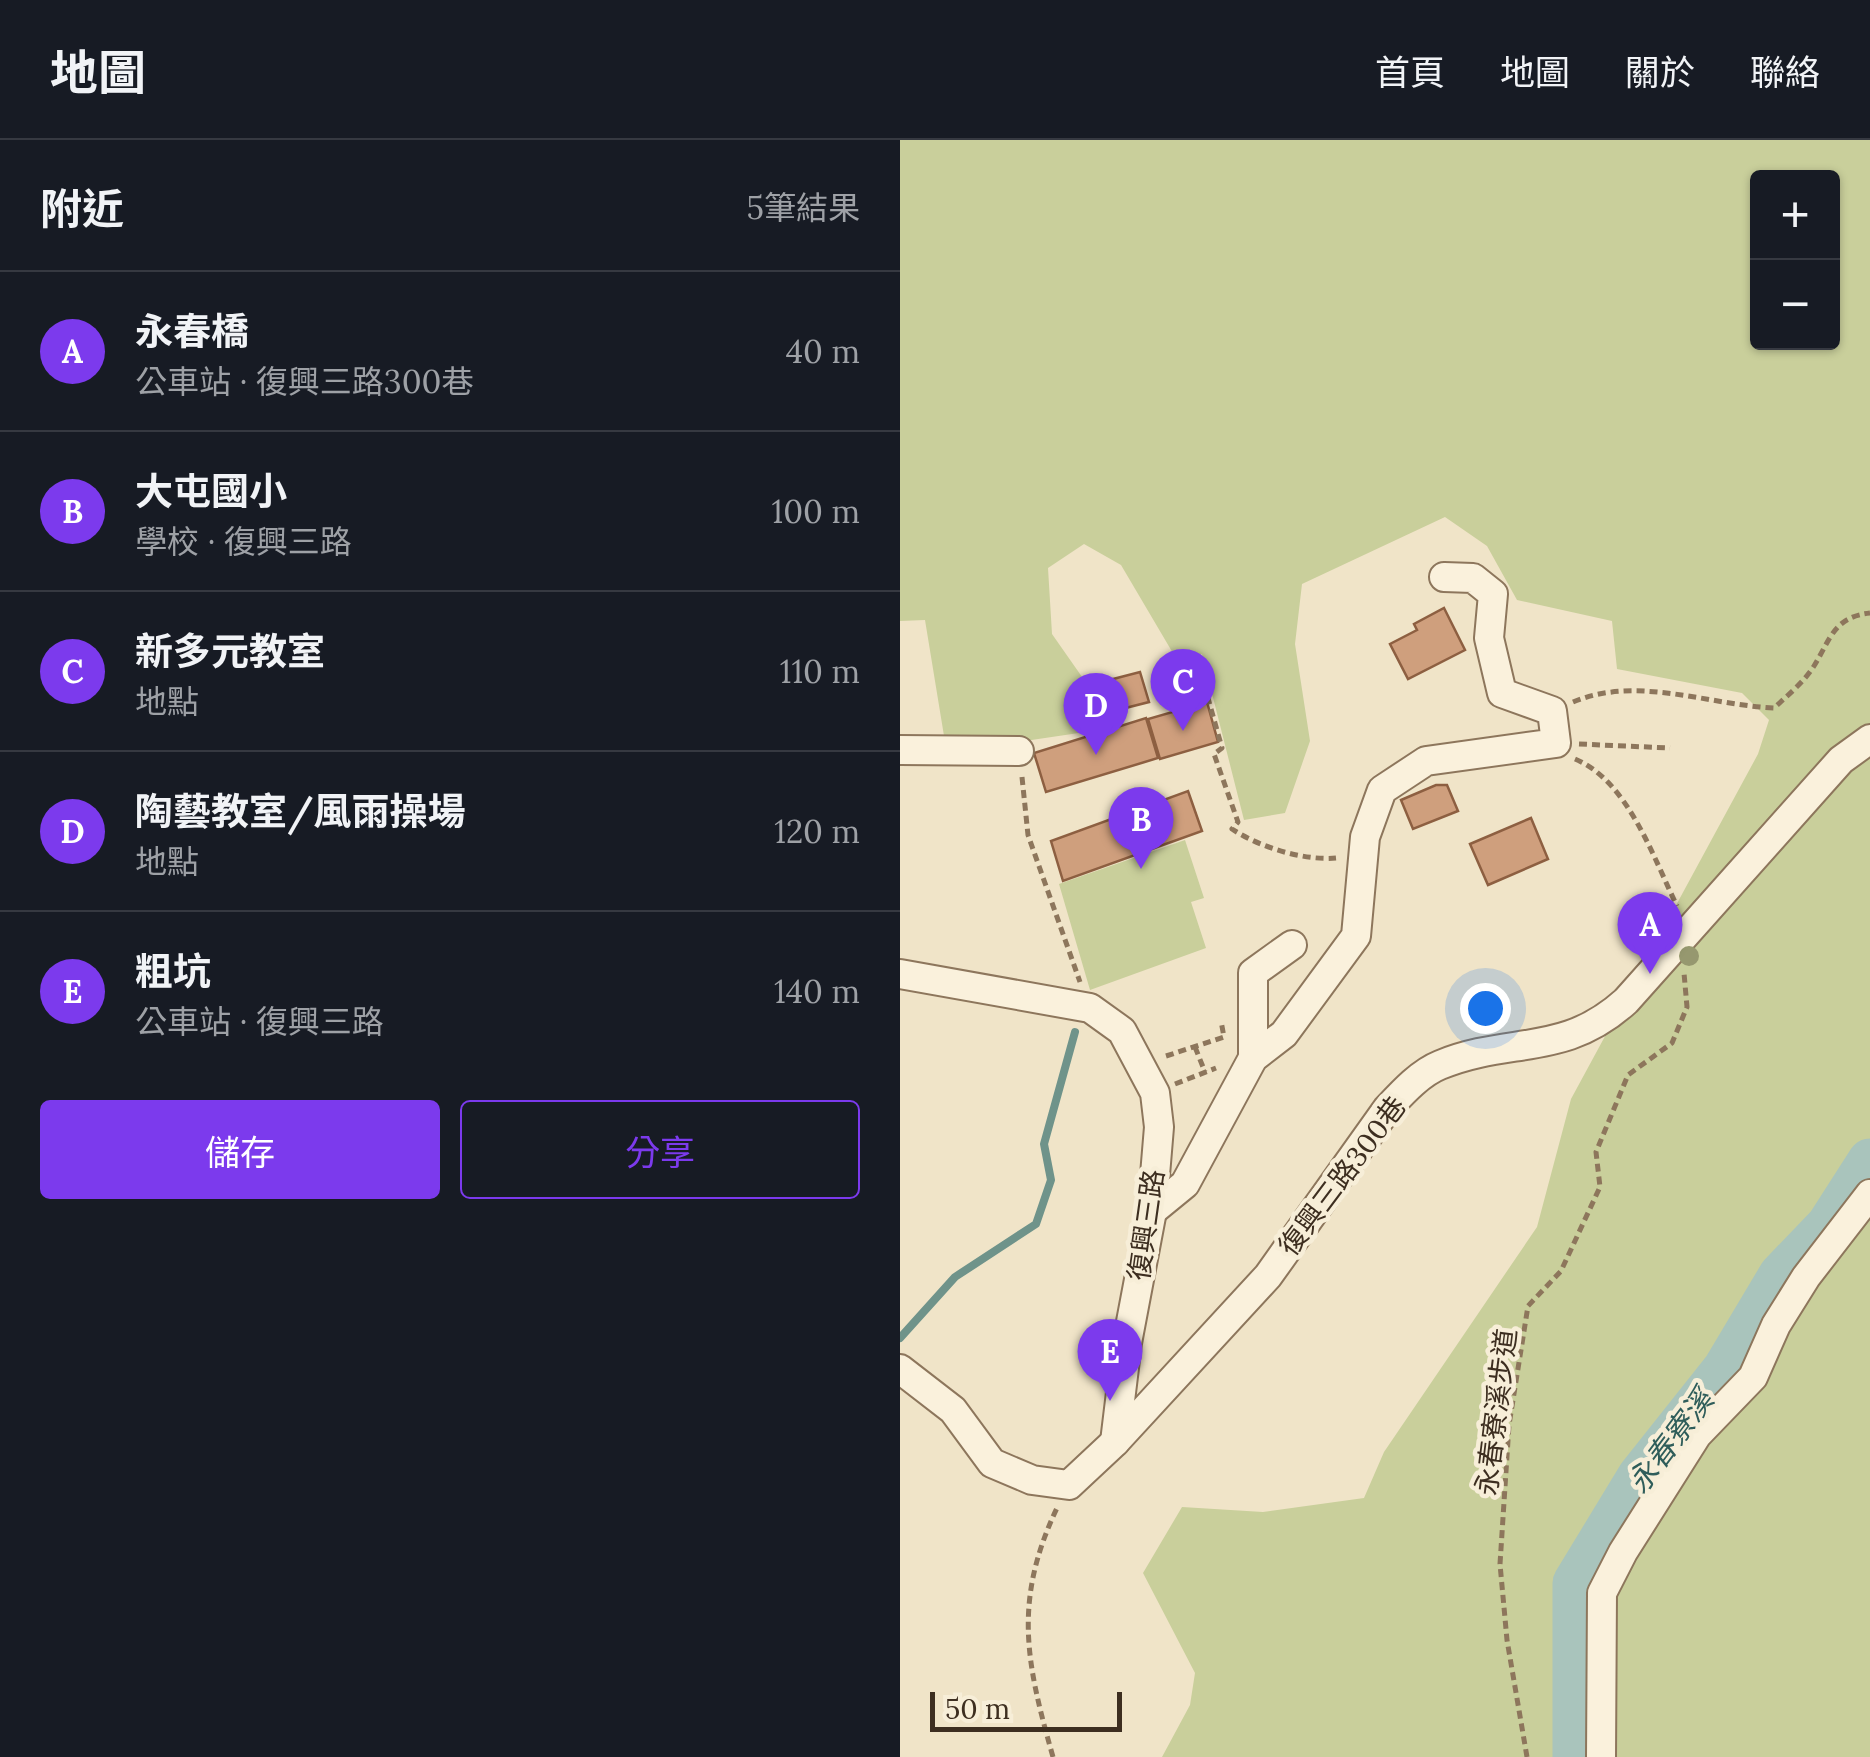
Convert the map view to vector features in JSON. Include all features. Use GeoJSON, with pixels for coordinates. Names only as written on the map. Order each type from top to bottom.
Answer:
{"type":"FeatureCollection","features":[{"type":"Feature","properties":{"kind":"street"},"geometry":{"type":"LineString","coordinates":[[1152,1212],[1184,1184],[1253,1058],[1284,1034],[1356,936],[1364,837],[1382,790],[1426,761],[1556,743],[1552,711],[1502,693],[1489,638],[1492,594],[1473,578],[1444,577]]}},
{"type":"Feature","properties":{"kind":"street","name":"復興三路300巷"},"geometry":{"type":"LineString","coordinates":[[1116,1442],[1268,1276],[1387,1109],[1408,1087],[1440,1065],[1573,1038],[1600,1025],[1841,760],[1870,739]]}},
{"type":"Feature","properties":{"kind":"street"},"geometry":{"type":"LineString","coordinates":[[900,750],[1019,752]]}},
{"type":"Feature","properties":{"kind":"street"},"geometry":{"type":"LineString","coordinates":[[1253,1058],[1253,973],[1292,944]]}},
{"type":"Feature","properties":{"kind":"street"},"geometry":{"type":"LineString","coordinates":[[900,974],[1090,1008]]}},
{"type":"Feature","properties":{"kind":"street","name":"復興三路"},"geometry":{"type":"LineString","coordinates":[[1090,1008],[1122,1031],[1155,1093],[1159,1128],[1152,1212],[1127,1343],[1116,1442]]}},
{"type":"Feature","properties":{"kind":"street"},"geometry":{"type":"LineString","coordinates":[[1600,1757],[1602,1593],[1622,1552],[1698,1435],[1753,1377],[1776,1325],[1806,1278],[1870,1194]]}},
{"type":"Feature","properties":{"kind":"street"},"geometry":{"type":"LineString","coordinates":[[900,1369],[952,1410],[992,1463],[1032,1480],[1068,1485],[1116,1442]]}},
{"type":"Feature","properties":{"kind":"path"},"geometry":{"type":"LineString","coordinates":[[1552,711],[1593,694],[1626,690],[1774,708],[1812,669],[1835,626],[1849,616],[1870,613]]}},
{"type":"Feature","properties":{"kind":"path"},"geometry":{"type":"LineString","coordinates":[[1204,684],[1222,748],[1214,754],[1238,822],[1232,828],[1245,838],[1316,860],[1340,857]]}},
{"type":"Feature","properties":{"kind":"path"},"geometry":{"type":"LineString","coordinates":[[1556,743],[1670,748]]}},
{"type":"Feature","properties":{"kind":"path"},"geometry":{"type":"LineString","coordinates":[[1556,743],[1570,757],[1594,767],[1616,793],[1680,911]]}},
{"type":"Feature","properties":{"kind":"path"},"geometry":{"type":"LineString","coordinates":[[1019,752],[1028,835],[1090,1008]]}},
{"type":"Feature","properties":{"kind":"path","name":"永春寮溪步道"},"geometry":{"type":"LineString","coordinates":[[1527,1757],[1507,1640],[1500,1564],[1509,1426],[1528,1306],[1561,1271],[1600,1187],[1596,1152],[1628,1075],[1672,1042],[1686,1007],[1684,972],[1674,944]]}},
{"type":"Feature","properties":{"kind":"path"},"geometry":{"type":"LineString","coordinates":[[1177,1053],[1224,1036],[1221,1021]]}},
{"type":"Feature","properties":{"kind":"path"},"geometry":{"type":"LineString","coordinates":[[1196,1047],[1205,1072]]}},
{"type":"Feature","properties":{"kind":"path"},"geometry":{"type":"LineString","coordinates":[[1054,1757],[1042,1718],[1025,1610],[1036,1560],[1068,1485]]}},
{"type":"Feature","properties":{"kind":"green space"},"geometry":{"type":"Polygon","coordinates":[[[900,140],[1870,140],[1870,1757],[1162,1757],[1190,1705],[1195,1673],[1143,1573],[1182,1507],[1263,1512],[1364,1498],[1384,1452],[1537,1227],[1571,1099],[1758,754],[1769,720],[1742,693],[1617,669],[1612,621],[1517,600],[1487,546],[1445,517],[1302,584],[1295,644],[1310,741],[1285,813],[1244,820],[1202,654],[1177,660],[1121,565],[1084,544],[1048,568],[1052,634],[1087,684],[1099,730],[1018,742],[945,742],[925,620],[900,621],[900,140]]]}},
{"type":"Feature","properties":{"kind":"green space"},"geometry":{"type":"Polygon","coordinates":[[[1185,840],[1204,898],[1191,902],[1206,948],[1090,990],[1059,884],[1185,840]]]}},
{"type":"Feature","properties":{"kind":"building"},"geometry":{"type":"Polygon","coordinates":[[[1444,608],[1465,650],[1408,679],[1390,644],[1417,630],[1414,624],[1444,608]]]}},
{"type":"Feature","properties":{"kind":"building"},"geometry":{"type":"Polygon","coordinates":[[[1140,672],[1149,702],[1098,715],[1090,685],[1140,672]]]}},
{"type":"Feature","properties":{"kind":"building"},"geometry":{"type":"Polygon","coordinates":[[[1207,702],[1218,742],[1160,759],[1148,719],[1207,702]]]}},
{"type":"Feature","properties":{"kind":"building"},"geometry":{"type":"Polygon","coordinates":[[[1146,718],[1158,758],[1046,792],[1034,753],[1146,718]]]}},
{"type":"Feature","properties":{"kind":"building"},"geometry":{"type":"Polygon","coordinates":[[[1436,785],[1447,785],[1458,811],[1413,829],[1401,800],[1436,785]]]}},
{"type":"Feature","properties":{"kind":"building"},"geometry":{"type":"Polygon","coordinates":[[[1188,791],[1202,831],[1063,881],[1051,841],[1188,791]]]}},
{"type":"Feature","properties":{"kind":"building"},"geometry":{"type":"Polygon","coordinates":[[[1531,818],[1548,859],[1488,885],[1470,844],[1531,818]]]}},
{"type":"Feature","properties":{"kind":"waterway"},"geometry":{"type":"LineString","coordinates":[[900,1338],[955,1277],[1036,1224],[1051,1180],[1044,1144],[1075,1032]]}},
{"type":"Feature","properties":{"kind":"waterway","name":"永春寮溪"},"geometry":{"type":"LineString","coordinates":[[1575,1757],[1575,1583],[1640,1476],[1725,1369],[1781,1275],[1829,1225],[1870,1161]]}},
{"type":"Feature","properties":{"kind":"place","name":"新多元教室"},"geometry":{"type":"Point","coordinates":[1183,731]}},
{"type":"Feature","properties":{"kind":"place","name":"陶藝教室/風雨操場"},"geometry":{"type":"Point","coordinates":[1096,755]}},
{"type":"Feature","properties":{"kind":"place","name":"大屯國小"},"geometry":{"type":"Point","coordinates":[1141,869]}},
{"type":"Feature","properties":{"kind":"place","name":"永春橋"},"geometry":{"type":"Point","coordinates":[1650,974]}},
{"type":"Feature","properties":{"kind":"place","name":"粗坑"},"geometry":{"type":"Point","coordinates":[1110,1401]}}]}
